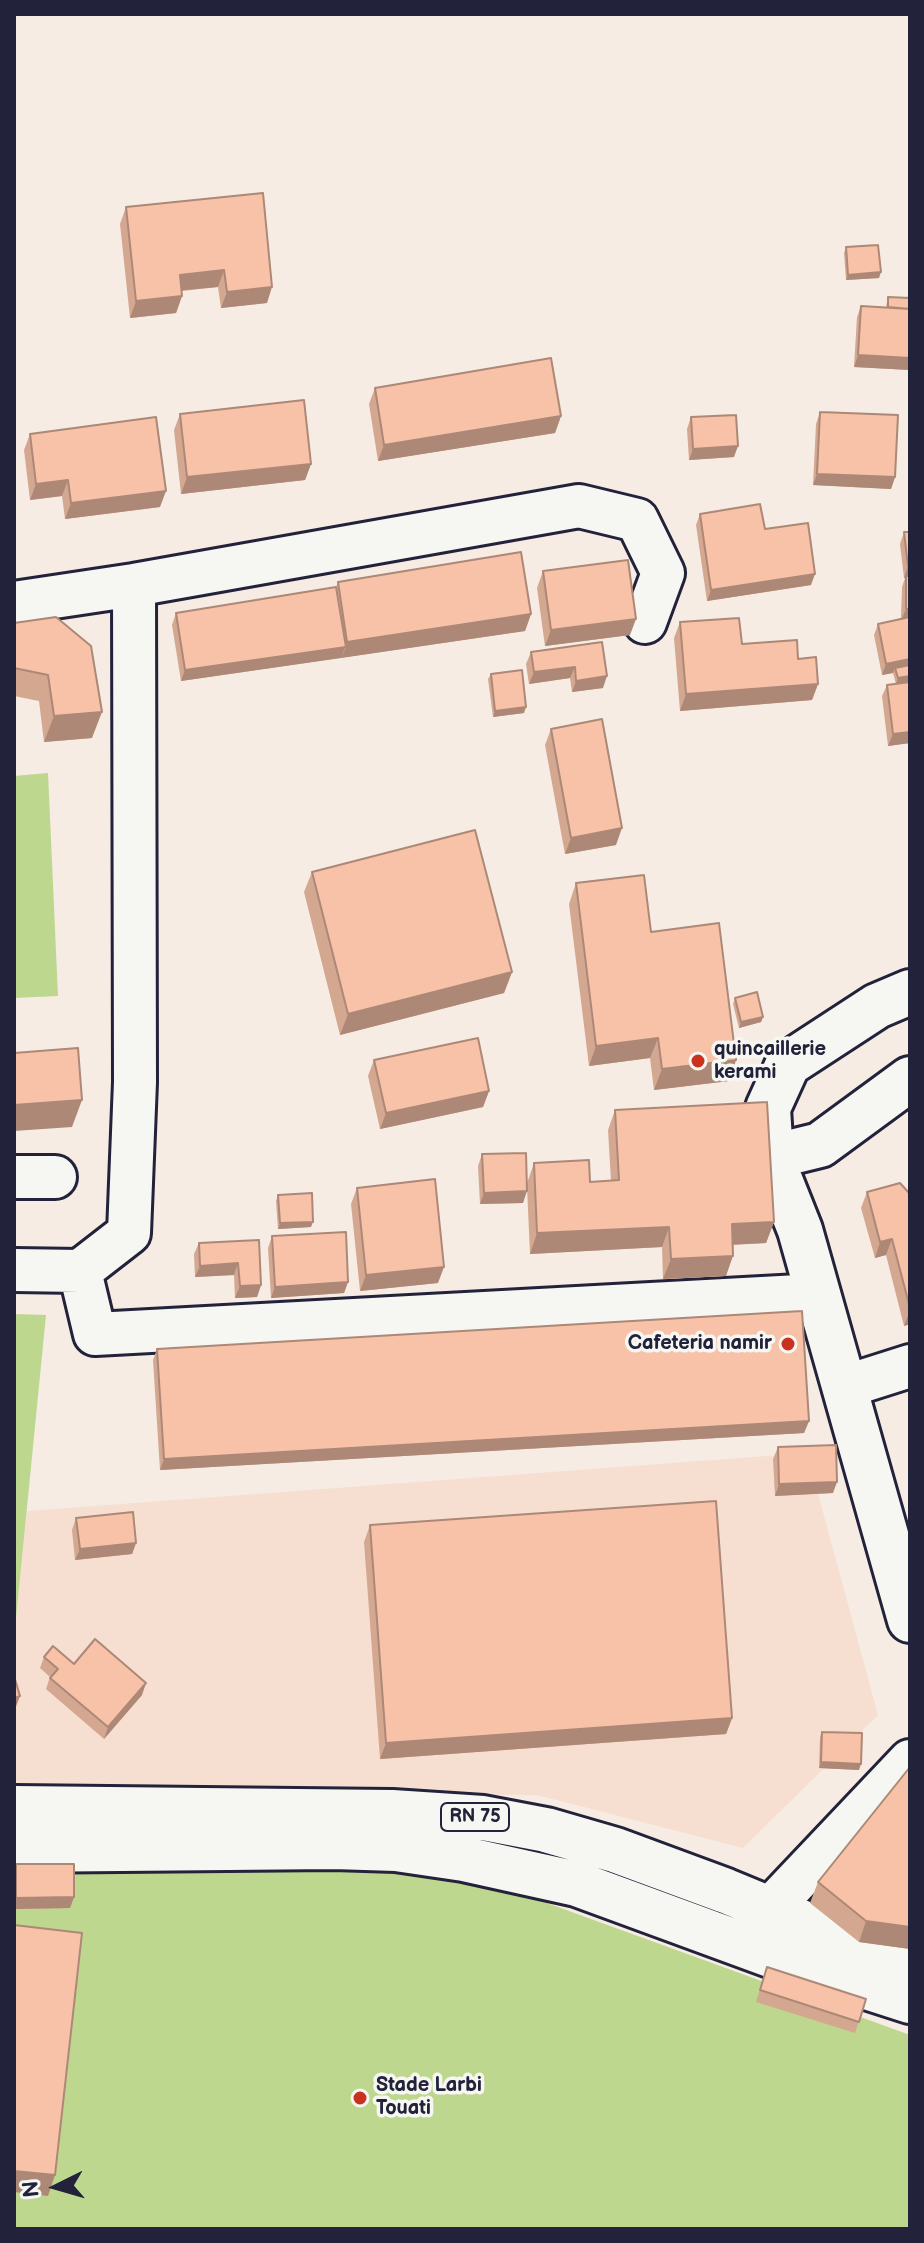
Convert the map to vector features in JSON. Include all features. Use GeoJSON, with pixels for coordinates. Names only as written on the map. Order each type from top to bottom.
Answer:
{"type":"FeatureCollection","features":[{"type":"Feature","properties":{"kind":"main road"},"geometry":{"type":"LineString","coordinates":[[910,992],[877,1006],[788,1064],[768,1108],[771,1157],[800,1230],[910,1620]]}},
{"type":"Feature","properties":{"kind":"main road"},"geometry":{"type":"LineString","coordinates":[[771,1157],[820,1145],[910,1079]]}},
{"type":"Feature","properties":{"kind":"main road","name":"RN 75"},"geometry":{"type":"LineString","coordinates":[[14,1808],[365,1811],[483,1818],[546,1830],[615,1850],[726,1891],[768,1911],[910,1967]]}},
{"type":"Feature","properties":{"kind":"main road","name":"RN 75"},"geometry":{"type":"LineString","coordinates":[[14,1850],[334,1847],[396,1849],[464,1859],[577,1884],[795,1964],[910,2001]]}},
{"type":"Feature","properties":{"kind":"street"},"geometry":{"type":"LineString","coordinates":[[14,603],[134,585],[579,506],[637,520],[663,573],[645,622]]}},
{"type":"Feature","properties":{"kind":"street"},"geometry":{"type":"LineString","coordinates":[[14,1270],[80,1271],[129,1233],[135,1082],[134,585]]}},
{"type":"Feature","properties":{"kind":"street"},"geometry":{"type":"LineString","coordinates":[[14,1177],[55,1177]]}},
{"type":"Feature","properties":{"kind":"street"},"geometry":{"type":"LineString","coordinates":[[80,1271],[95,1334],[818,1295]]}},
{"type":"Feature","properties":{"kind":"street"},"geometry":{"type":"LineString","coordinates":[[844,1387],[910,1366]]}},
{"type":"Feature","properties":{"kind":"street"},"geometry":{"type":"LineString","coordinates":[[768,1911],[910,1761]]}},
{"type":"Feature","properties":{"kind":"shaded area"},"geometry":{"type":"Polygon","coordinates":[[[807,1453],[878,1715],[743,1848],[537,1795],[14,1790],[14,1639],[27,1511],[807,1453]]]}},
{"type":"Feature","properties":{"kind":"green space"},"geometry":{"type":"Polygon","coordinates":[[[48,773],[58,996],[14,998],[14,776],[48,773]]]}},
{"type":"Feature","properties":{"kind":"green space"},"geometry":{"type":"Polygon","coordinates":[[[14,1314],[46,1315],[14,1639],[14,1314]]]}},
{"type":"Feature","properties":{"kind":"green space"},"geometry":{"type":"Polygon","coordinates":[[[374,1866],[514,1891],[910,2035],[910,2229],[14,2229],[14,1874],[374,1866]]]}},
{"type":"Feature","properties":{"kind":"building"},"geometry":{"type":"Polygon","coordinates":[[[263,193],[272,287],[227,292],[224,270],[180,275],[182,296],[136,301],[126,207],[263,193]]]}},
{"type":"Feature","properties":{"kind":"building"},"geometry":{"type":"Polygon","coordinates":[[[878,245],[881,272],[848,275],[846,247],[878,245]]]}},
{"type":"Feature","properties":{"kind":"building"},"geometry":{"type":"Polygon","coordinates":[[[888,297],[910,298],[910,309],[888,307],[888,297]]]}},
{"type":"Feature","properties":{"kind":"building"},"geometry":{"type":"Polygon","coordinates":[[[861,306],[910,309],[910,358],[858,355],[861,306]]]}},
{"type":"Feature","properties":{"kind":"building"},"geometry":{"type":"Polygon","coordinates":[[[551,358],[561,416],[384,445],[375,388],[551,358]]]}},
{"type":"Feature","properties":{"kind":"building"},"geometry":{"type":"Polygon","coordinates":[[[304,400],[311,464],[187,477],[180,414],[304,400]]]}},
{"type":"Feature","properties":{"kind":"building"},"geometry":{"type":"Polygon","coordinates":[[[820,412],[898,415],[895,477],[817,474],[820,412]]]}},
{"type":"Feature","properties":{"kind":"building"},"geometry":{"type":"Polygon","coordinates":[[[736,415],[738,446],[693,449],[691,417],[736,415]]]}},
{"type":"Feature","properties":{"kind":"building"},"geometry":{"type":"Polygon","coordinates":[[[156,417],[166,491],[71,503],[68,480],[36,484],[30,434],[156,417]]]}},
{"type":"Feature","properties":{"kind":"building"},"geometry":{"type":"Polygon","coordinates":[[[760,504],[765,529],[808,523],[815,574],[711,590],[700,514],[760,504]]]}},
{"type":"Feature","properties":{"kind":"building"},"geometry":{"type":"Polygon","coordinates":[[[904,532],[910,532],[910,566],[908,566],[904,532]]]}},
{"type":"Feature","properties":{"kind":"building"},"geometry":{"type":"Polygon","coordinates":[[[521,552],[531,614],[347,642],[338,582],[521,552]]]}},
{"type":"Feature","properties":{"kind":"building"},"geometry":{"type":"Polygon","coordinates":[[[628,560],[636,619],[551,630],[543,571],[628,560]]]}},
{"type":"Feature","properties":{"kind":"building"},"geometry":{"type":"Polygon","coordinates":[[[906,576],[910,576],[910,609],[906,609],[906,576]]]}},
{"type":"Feature","properties":{"kind":"building"},"geometry":{"type":"Polygon","coordinates":[[[336,587],[346,647],[185,670],[176,613],[336,587]]]}},
{"type":"Feature","properties":{"kind":"building"},"geometry":{"type":"Polygon","coordinates":[[[56,617],[91,646],[102,712],[54,716],[48,675],[14,668],[14,623],[56,617]]]}},
{"type":"Feature","properties":{"kind":"building"},"geometry":{"type":"Polygon","coordinates":[[[910,617],[910,659],[886,664],[878,624],[910,617]]]}},
{"type":"Feature","properties":{"kind":"building"},"geometry":{"type":"Polygon","coordinates":[[[739,618],[742,644],[797,640],[798,659],[816,657],[818,684],[686,694],[680,622],[739,618]]]}},
{"type":"Feature","properties":{"kind":"building"},"geometry":{"type":"Polygon","coordinates":[[[602,642],[607,676],[576,681],[575,667],[534,672],[531,652],[602,642]]]}},
{"type":"Feature","properties":{"kind":"building"},"geometry":{"type":"Polygon","coordinates":[[[910,665],[910,676],[898,678],[895,668],[910,665]]]}},
{"type":"Feature","properties":{"kind":"building"},"geometry":{"type":"Polygon","coordinates":[[[522,670],[526,707],[495,711],[491,674],[522,670]]]}},
{"type":"Feature","properties":{"kind":"building"},"geometry":{"type":"Polygon","coordinates":[[[910,682],[910,732],[893,734],[887,685],[910,682]]]}},
{"type":"Feature","properties":{"kind":"building"},"geometry":{"type":"Polygon","coordinates":[[[602,719],[622,828],[571,838],[551,729],[602,719]]]}},
{"type":"Feature","properties":{"kind":"building"},"geometry":{"type":"Polygon","coordinates":[[[475,830],[512,972],[348,1014],[312,872],[475,830]]]}},
{"type":"Feature","properties":{"kind":"building"},"geometry":{"type":"Polygon","coordinates":[[[644,875],[651,932],[719,923],[736,1060],[662,1069],[658,1038],[596,1046],[576,883],[644,875]]]}},
{"type":"Feature","properties":{"kind":"building"},"geometry":{"type":"Polygon","coordinates":[[[757,992],[763,1017],[741,1022],[735,998],[757,992]]]}},
{"type":"Feature","properties":{"kind":"building"},"geometry":{"type":"Polygon","coordinates":[[[478,1038],[489,1091],[386,1113],[374,1060],[478,1038]]]}},
{"type":"Feature","properties":{"kind":"building"},"geometry":{"type":"Polygon","coordinates":[[[78,1048],[82,1100],[14,1105],[14,1053],[78,1048]]]}},
{"type":"Feature","properties":{"kind":"building"},"geometry":{"type":"Polygon","coordinates":[[[767,1102],[774,1222],[732,1224],[733,1256],[671,1259],[669,1227],[537,1233],[534,1163],[589,1160],[590,1182],[619,1180],[615,1110],[767,1102]]]}},
{"type":"Feature","properties":{"kind":"building"},"geometry":{"type":"Polygon","coordinates":[[[526,1153],[527,1191],[484,1193],[482,1154],[526,1153]]]}},
{"type":"Feature","properties":{"kind":"building"},"geometry":{"type":"Polygon","coordinates":[[[435,1179],[444,1267],[366,1275],[357,1188],[435,1179]]]}},
{"type":"Feature","properties":{"kind":"building"},"geometry":{"type":"Polygon","coordinates":[[[900,1183],[910,1194],[910,1308],[892,1239],[880,1242],[867,1192],[900,1183]]]}},
{"type":"Feature","properties":{"kind":"building"},"geometry":{"type":"Polygon","coordinates":[[[312,1193],[313,1222],[280,1223],[278,1195],[312,1193]]]}},
{"type":"Feature","properties":{"kind":"building"},"geometry":{"type":"Polygon","coordinates":[[[346,1232],[348,1282],[275,1287],[272,1236],[346,1232]]]}},
{"type":"Feature","properties":{"kind":"building"},"geometry":{"type":"Polygon","coordinates":[[[259,1240],[261,1285],[240,1286],[238,1263],[200,1266],[199,1243],[259,1240]]]}},
{"type":"Feature","properties":{"kind":"building"},"geometry":{"type":"Polygon","coordinates":[[[802,1311],[809,1421],[164,1459],[157,1349],[802,1311]]]}},
{"type":"Feature","properties":{"kind":"building"},"geometry":{"type":"Polygon","coordinates":[[[836,1445],[837,1482],[779,1484],[778,1447],[836,1445]]]}},
{"type":"Feature","properties":{"kind":"building"},"geometry":{"type":"Polygon","coordinates":[[[716,1501],[732,1718],[386,1743],[370,1525],[716,1501]]]}},
{"type":"Feature","properties":{"kind":"building"},"geometry":{"type":"Polygon","coordinates":[[[133,1512],[136,1543],[80,1549],[76,1518],[133,1512]]]}},
{"type":"Feature","properties":{"kind":"building"},"geometry":{"type":"Polygon","coordinates":[[[95,1639],[146,1683],[108,1727],[50,1678],[58,1669],[44,1657],[53,1646],[74,1664],[95,1639]]]}},
{"type":"Feature","properties":{"kind":"building"},"geometry":{"type":"Polygon","coordinates":[[[14,1676],[20,1696],[14,1698],[14,1676]]]}},
{"type":"Feature","properties":{"kind":"building"},"geometry":{"type":"Polygon","coordinates":[[[822,1732],[862,1733],[861,1764],[821,1762],[822,1732]]]}},
{"type":"Feature","properties":{"kind":"building"},"geometry":{"type":"Polygon","coordinates":[[[910,1767],[910,1927],[866,1921],[818,1882],[910,1767]]]}},
{"type":"Feature","properties":{"kind":"building"},"geometry":{"type":"Polygon","coordinates":[[[16,1864],[74,1864],[74,1897],[16,1898],[16,1864]]]}},
{"type":"Feature","properties":{"kind":"building"},"geometry":{"type":"Polygon","coordinates":[[[14,1925],[82,1933],[55,2175],[14,2171],[14,1925]]]}},
{"type":"Feature","properties":{"kind":"building"},"geometry":{"type":"Polygon","coordinates":[[[767,1967],[866,1999],[859,2022],[760,1990],[767,1967]]]}},
{"type":"Feature","properties":{"kind":"place","name":"quincaillerie kerami"},"geometry":{"type":"Point","coordinates":[698,1061]}},
{"type":"Feature","properties":{"kind":"place","name":"Cafeteria namir"},"geometry":{"type":"Point","coordinates":[788,1344]}},
{"type":"Feature","properties":{"kind":"place","name":"Stade Larbi Touati"},"geometry":{"type":"Point","coordinates":[360,2098]}}]}
